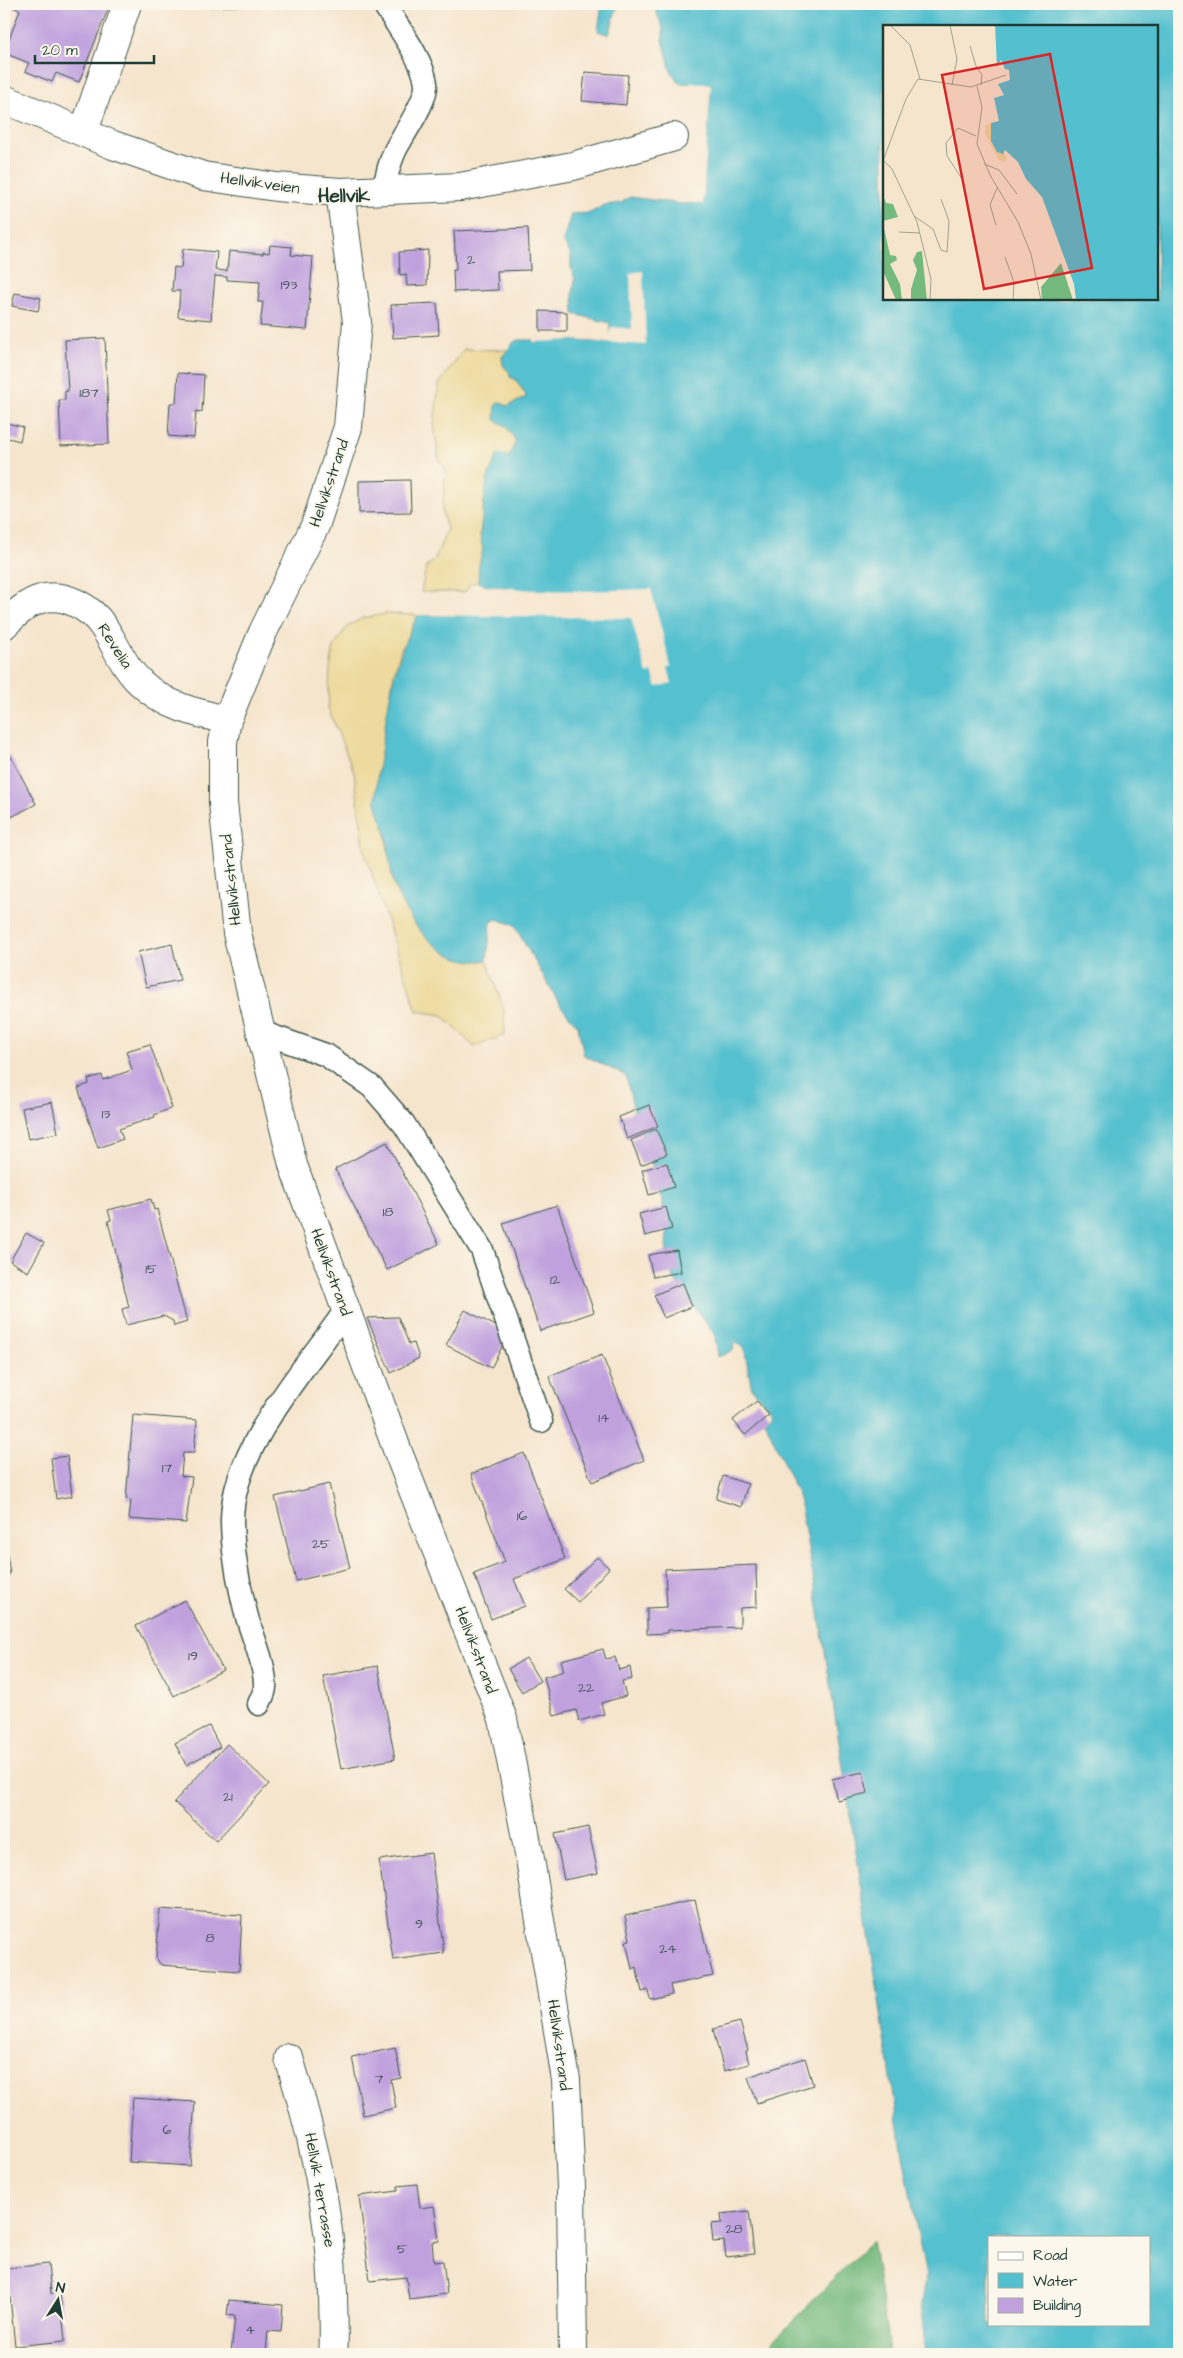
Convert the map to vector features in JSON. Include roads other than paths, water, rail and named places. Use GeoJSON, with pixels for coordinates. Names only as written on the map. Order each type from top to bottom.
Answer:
{"type":"FeatureCollection","features":[{"type":"Feature","properties":{"kind":"street"},"geometry":{"type":"LineString","coordinates":[[84,131],[127,4]]}},
{"type":"Feature","properties":{"kind":"street","name":"Hellvikveien"},"geometry":{"type":"LineString","coordinates":[[4,99],[25,110],[84,131],[113,145],[202,176],[276,187],[340,192],[460,187],[572,166],[674,138]]}},
{"type":"Feature","properties":{"kind":"street","name":"Hellvikstrand"},"geometry":{"type":"LineString","coordinates":[[340,192],[357,322],[348,427],[315,526],[263,632],[227,720],[223,742],[223,803],[237,933],[293,1165],[345,1311],[503,1719],[530,1858],[566,2080],[571,2187],[573,2354]]}},
{"type":"Feature","properties":{"kind":"street","name":"Revelia"},"geometry":{"type":"LineString","coordinates":[[4,626],[26,606],[41,599],[68,600],[92,613],[103,626],[125,664],[139,682],[154,695],[189,711],[227,720]]}},
{"type":"Feature","properties":{"kind":"street","name":"Hellvik terrasse"},"geometry":{"type":"LineString","coordinates":[[289,2058],[305,2109],[326,2206],[331,2248],[333,2354]]}},
{"type":"Feature","properties":{"kind":"lane"},"geometry":{"type":"LineString","coordinates":[[384,4],[414,52],[426,82],[424,94],[394,152],[384,190]]}},
{"type":"Feature","properties":{"kind":"lane"},"geometry":{"type":"LineString","coordinates":[[261,1032],[326,1055],[372,1087],[404,1124],[482,1250],[541,1420]]}},
{"type":"Feature","properties":{"kind":"lane"},"geometry":{"type":"LineString","coordinates":[[259,1704],[266,1685],[246,1615],[235,1557],[232,1518],[240,1479],[264,1427],[293,1381],[345,1311]]}},
{"type":"Feature","properties":{"kind":"water"},"geometry":{"type":"Polygon","coordinates":[[[602,4],[618,4],[609,35],[598,31],[602,4]]]}},
{"type":"Feature","properties":{"kind":"water"},"geometry":{"type":"Polygon","coordinates":[[[653,4],[1179,4],[1179,2354],[926,2354],[921,2311],[926,2277],[904,2161],[815,1587],[799,1498],[765,1421],[772,1411],[752,1389],[744,1347],[734,1342],[733,1350],[718,1357],[715,1335],[673,1278],[666,1246],[667,1233],[662,1201],[652,1164],[636,1119],[626,1076],[584,1055],[578,1026],[560,1005],[514,925],[497,919],[491,922],[487,960],[470,961],[455,957],[440,949],[416,925],[398,896],[393,881],[386,832],[376,800],[376,791],[389,700],[400,658],[411,629],[418,615],[500,615],[504,587],[487,586],[478,582],[479,565],[483,549],[480,535],[488,478],[497,456],[500,454],[509,457],[516,441],[506,426],[495,420],[496,404],[499,402],[508,406],[525,398],[526,395],[515,379],[510,377],[510,373],[503,365],[502,357],[514,342],[518,340],[573,340],[609,343],[610,323],[574,314],[573,293],[575,279],[571,268],[571,255],[563,241],[571,214],[590,213],[605,205],[621,203],[630,197],[683,204],[703,203],[711,84],[679,83],[671,71],[663,40],[663,28],[653,4]]]}},
{"type":"Feature","properties":{"kind":"district","name":"Hellvik"},"geometry":{"type":"Point","coordinates":[344,196]}}]}
